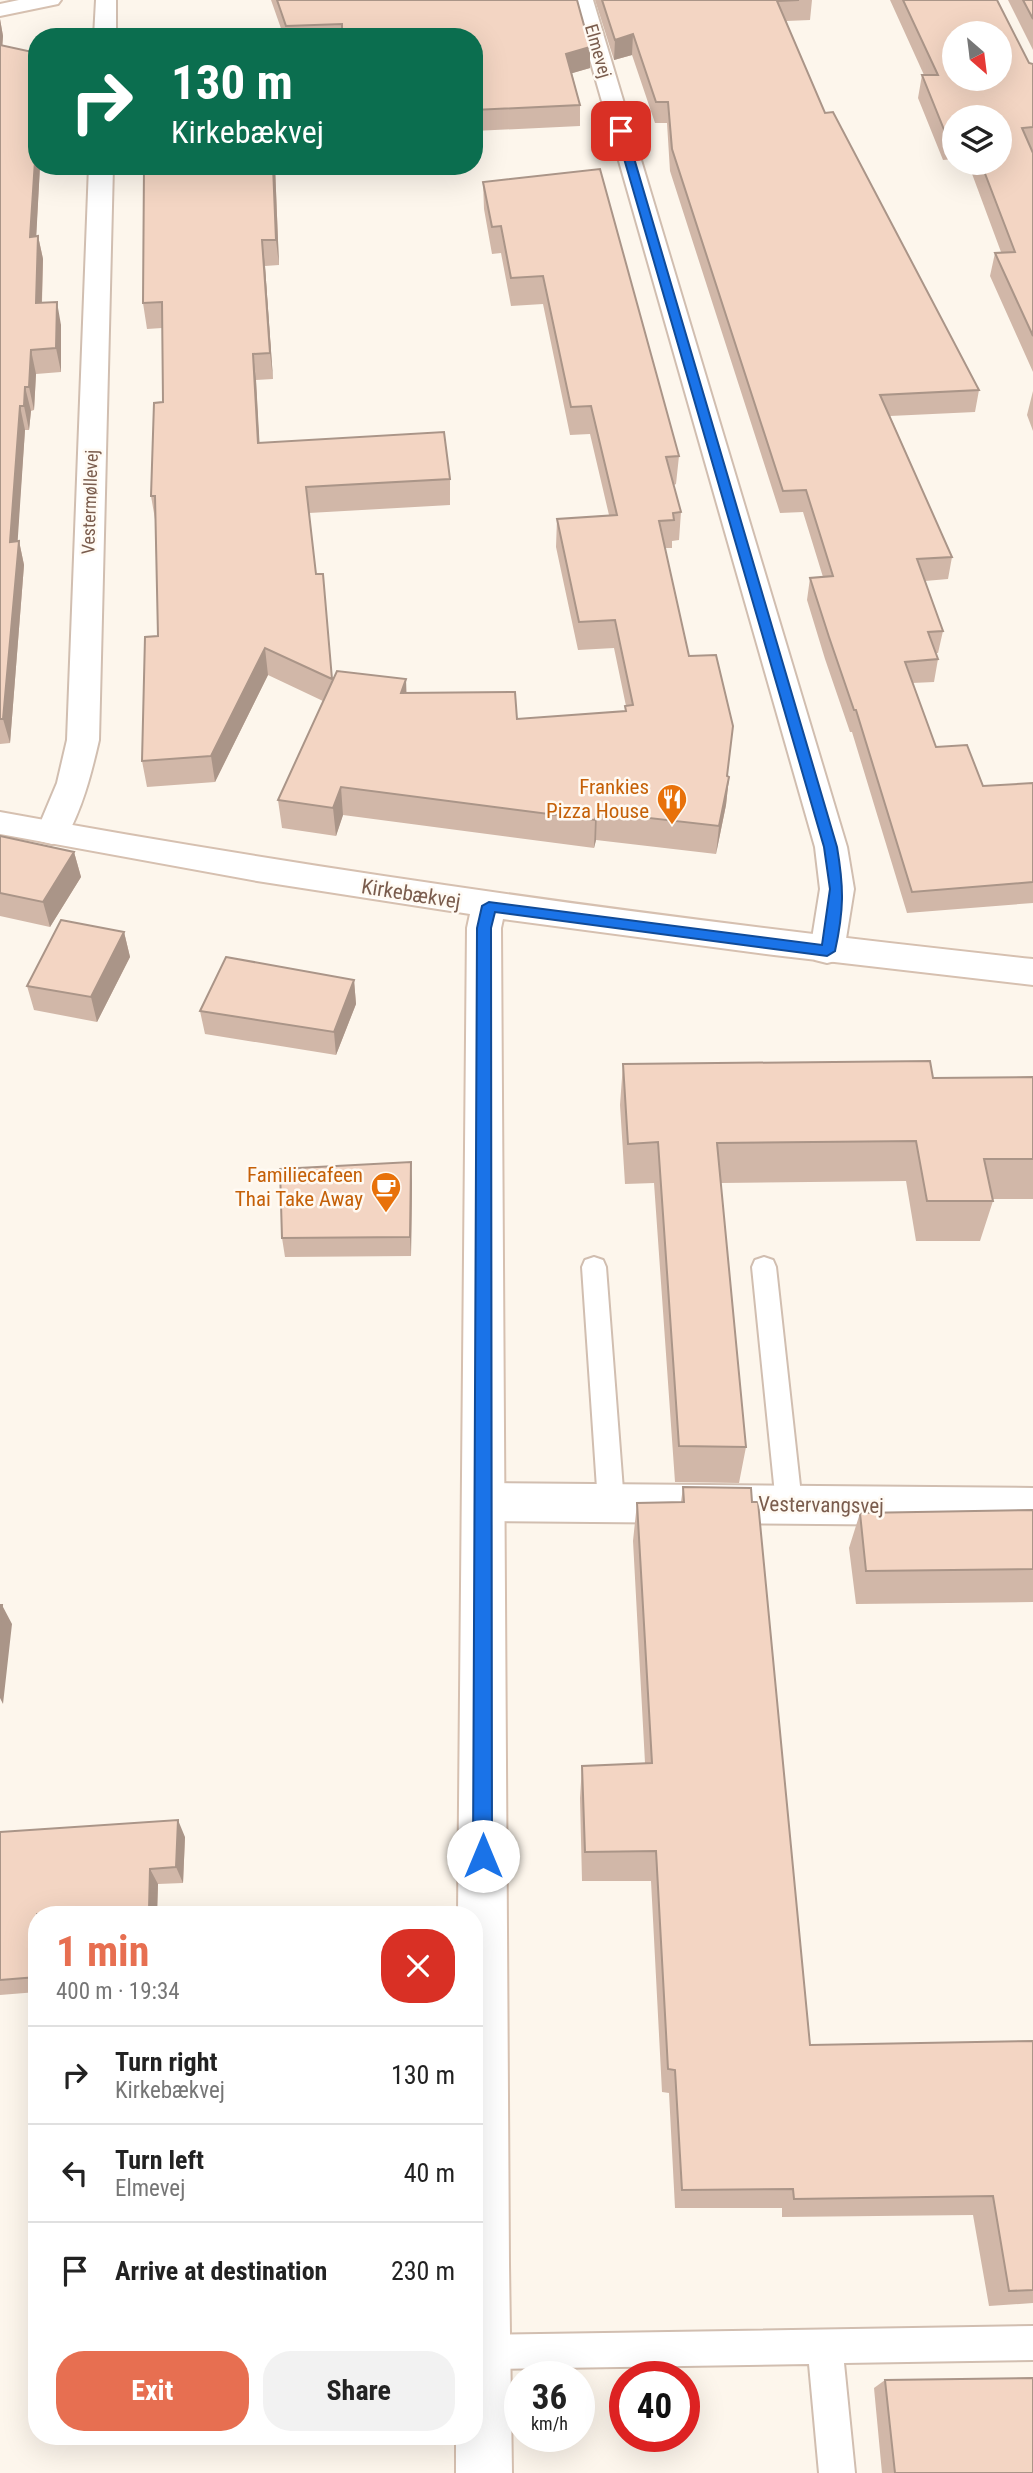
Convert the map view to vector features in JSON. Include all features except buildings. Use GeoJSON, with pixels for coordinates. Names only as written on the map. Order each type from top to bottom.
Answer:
{"type":"FeatureCollection","features":[{"type":"Feature","properties":{"kind":"street"},"geometry":{"type":"LineString","coordinates":[[0,10],[51,0]]}},
{"type":"Feature","properties":{"kind":"street"},"geometry":{"type":"LineString","coordinates":[[105,28],[106,0]]}},
{"type":"Feature","properties":{"kind":"street","name":"Elmevej"},"geometry":{"type":"LineString","coordinates":[[583,0],[831,847],[837,889],[834,925],[827,951]]}},
{"type":"Feature","properties":{"kind":"street","name":"Vestermøllevej"},"geometry":{"type":"LineString","coordinates":[[52,833],[73,783],[83,740],[101,175]]}},
{"type":"Feature","properties":{"kind":"street","name":"Kirkebækvej"},"geometry":{"type":"LineString","coordinates":[[0,823],[489,906],[827,951],[1033,972]]}},
{"type":"Feature","properties":{"kind":"street"},"geometry":{"type":"LineString","coordinates":[[483,1906],[484,928],[489,906]]}},
{"type":"Feature","properties":{"kind":"street","name":"Vestervangsvej"},"geometry":{"type":"LineString","coordinates":[[484,1502],[1033,1507]]}},
{"type":"Feature","properties":{"kind":"street"},"geometry":{"type":"LineString","coordinates":[[483,2294],[484,2473]]}},
{"type":"Feature","properties":{"kind":"lane"},"geometry":{"type":"LineString","coordinates":[[594,1267],[611,1503]]}},
{"type":"Feature","properties":{"kind":"lane"},"geometry":{"type":"LineString","coordinates":[[764,1267],[789,1504]]}},
{"type":"Feature","properties":{"kind":"lane"},"geometry":{"type":"LineString","coordinates":[[485,2353],[1033,2343]]}},
{"type":"Feature","properties":{"kind":"lane"},"geometry":{"type":"LineString","coordinates":[[825,2347],[837,2473]]}},
{"type":"Feature","properties":{"kind":"place","name":"Frankies Pizza House"},"geometry":{"type":"Point","coordinates":[672,826]}},
{"type":"Feature","properties":{"kind":"place","name":"Familiecafeen Thai Take Away"},"geometry":{"type":"Point","coordinates":[386,1214]}},
{"type":"Feature","properties":{"kind":"route"},"geometry":{"type":"LineString","coordinates":[[483,1856],[484,928],[489,906],[827,951],[834,925],[837,889],[831,847],[621,131]]}}]}
